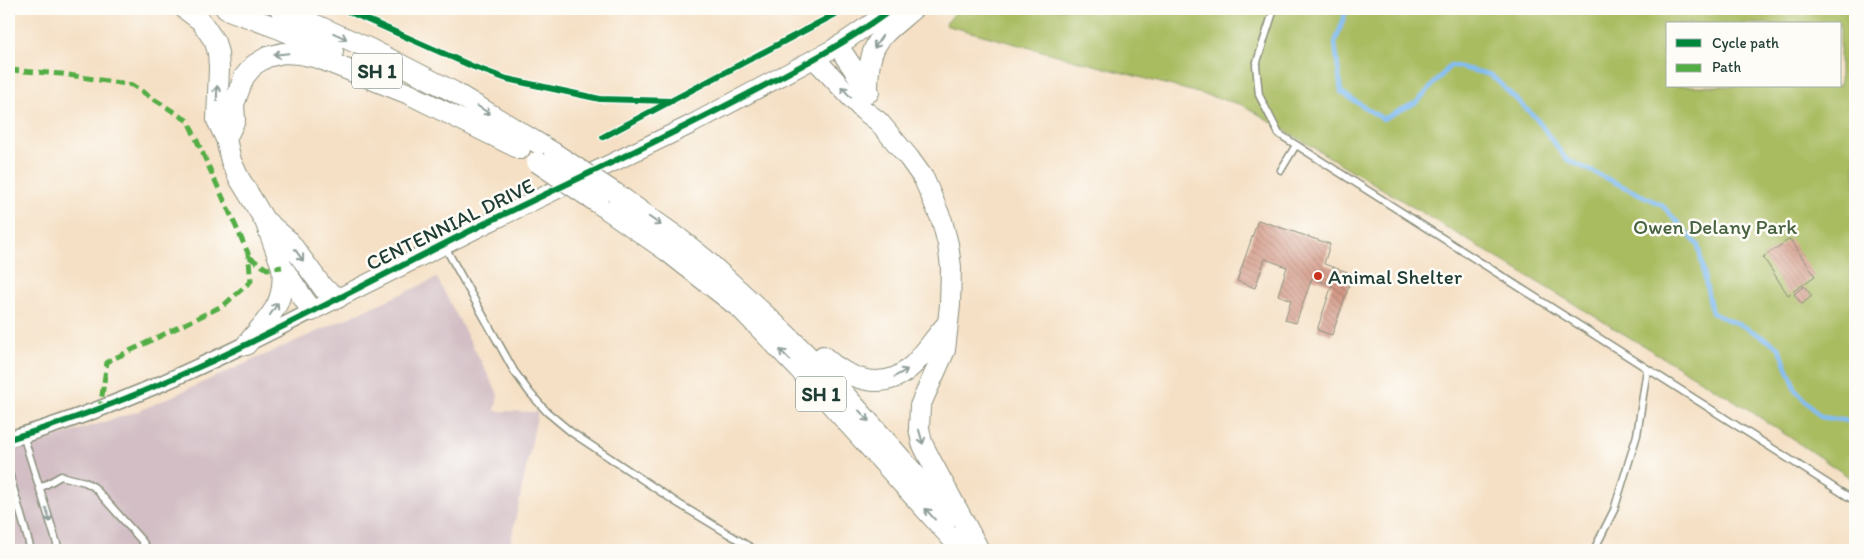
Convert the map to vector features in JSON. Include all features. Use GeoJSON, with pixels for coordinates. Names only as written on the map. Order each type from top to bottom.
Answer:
{"type":"FeatureCollection","features":[{"type":"Feature","properties":{"kind":"highway"},"geometry":{"type":"LineString","coordinates":[[185,9],[201,21],[214,42],[218,53],[216,120],[226,139],[231,161],[239,178],[265,221],[282,267],[284,284],[276,308],[246,345]]}},
{"type":"Feature","properties":{"kind":"highway","name":"SH 1"},"geometry":{"type":"LineString","coordinates":[[226,9],[280,29],[420,90],[520,149],[546,157],[616,193],[680,239],[705,259],[832,380],[973,549]]}},
{"type":"Feature","properties":{"kind":"highway","name":"SH 1"},"geometry":{"type":"LineString","coordinates":[[280,9],[370,49],[454,92],[546,157],[598,203],[667,250],[742,310],[973,549]]}},
{"type":"Feature","properties":{"kind":"highway"},"geometry":{"type":"LineString","coordinates":[[868,91],[870,56],[875,44],[913,9]]}},
{"type":"Feature","properties":{"kind":"highway"},"geometry":{"type":"LineString","coordinates":[[838,46],[876,103],[879,122]]}},
{"type":"Feature","properties":{"kind":"highway"},"geometry":{"type":"LineString","coordinates":[[226,139],[234,120],[234,104],[244,77],[254,65],[267,57],[283,53],[318,58],[409,94],[520,149]]}},
{"type":"Feature","properties":{"kind":"highway"},"geometry":{"type":"LineString","coordinates":[[815,59],[862,109],[879,122],[909,158],[924,179],[942,221],[948,244],[952,284],[945,350],[920,406],[919,428],[922,443],[973,549]]}},
{"type":"Feature","properties":{"kind":"highway"},"geometry":{"type":"LineString","coordinates":[[265,221],[288,240],[324,289],[338,298]]}},
{"type":"Feature","properties":{"kind":"highway"},"geometry":{"type":"LineString","coordinates":[[705,259],[735,274],[835,367],[865,381],[890,379],[901,375],[911,367],[947,324]]}},
{"type":"Feature","properties":{"kind":"highway"},"geometry":{"type":"LineString","coordinates":[[282,267],[312,311]]}},
{"type":"Feature","properties":{"kind":"main road","name":"CENTENNIAL DRIVE"},"geometry":{"type":"LineString","coordinates":[[312,311],[444,246],[488,222],[692,124],[838,46],[892,9]]}},
{"type":"Feature","properties":{"kind":"street","name":"CENTENNIAL DRIVE"},"geometry":{"type":"LineString","coordinates":[[16,437],[135,395],[198,368],[312,311]]}},
{"type":"Feature","properties":{"kind":"lane"},"geometry":{"type":"LineString","coordinates":[[1274,9],[1256,65],[1259,95],[1279,134],[1855,501]]}},
{"type":"Feature","properties":{"kind":"lane"},"geometry":{"type":"LineString","coordinates":[[1281,170],[1296,145]]}},
{"type":"Feature","properties":{"kind":"lane"},"geometry":{"type":"LineString","coordinates":[[444,246],[514,371],[547,412],[571,432],[602,453],[679,504],[755,550]]}},
{"type":"Feature","properties":{"kind":"lane"},"geometry":{"type":"LineString","coordinates":[[1594,550],[1614,510],[1637,435],[1647,369]]}},
{"type":"Feature","properties":{"kind":"lane"},"geometry":{"type":"LineString","coordinates":[[16,437],[40,488],[59,550]]}},
{"type":"Feature","properties":{"kind":"lane"},"geometry":{"type":"LineString","coordinates":[[9,473],[32,550]]}},
{"type":"Feature","properties":{"kind":"lane"},"geometry":{"type":"LineString","coordinates":[[40,488],[60,476],[86,482],[94,487],[148,550]]}},
{"type":"Feature","properties":{"kind":"shaded area"},"geometry":{"type":"Polygon","coordinates":[[[437,278],[498,394],[495,411],[538,412],[509,550],[9,550],[9,452],[139,411],[437,278]]]}},
{"type":"Feature","properties":{"kind":"green space","name":"Owen Delany Park"},"geometry":{"type":"Polygon","coordinates":[[[958,9],[1855,9],[1855,481],[1737,402],[1243,105],[945,25],[958,9]]]}},
{"type":"Feature","properties":{"kind":"building","name":"Animal Shelter"},"geometry":{"type":"Polygon","coordinates":[[[1258,220],[1330,244],[1324,264],[1353,274],[1332,335],[1317,330],[1332,285],[1312,278],[1296,323],[1285,320],[1291,300],[1278,295],[1287,267],[1265,259],[1255,288],[1237,281],[1258,220]]]}},
{"type":"Feature","properties":{"kind":"building"},"geometry":{"type":"Polygon","coordinates":[[[1790,239],[1815,276],[1788,295],[1763,257],[1790,239]]]}},
{"type":"Feature","properties":{"kind":"building"},"geometry":{"type":"Polygon","coordinates":[[[1804,286],[1812,296],[1802,304],[1794,294],[1804,286]]]}},
{"type":"Feature","properties":{"kind":"waterway"},"geometry":{"type":"LineString","coordinates":[[1347,9],[1335,43],[1341,92],[1383,119],[1417,102],[1451,65],[1491,75],[1536,118],[1566,159],[1662,205],[1698,245],[1712,313],[1747,328],[1779,347],[1797,392],[1821,417],[1855,422]]}},
{"type":"Feature","properties":{"kind":"marked path"},"geometry":{"type":"LineString","coordinates":[[9,70],[62,74],[132,85],[188,121],[248,253],[251,281],[224,305],[107,362],[100,409]]}},
{"type":"Feature","properties":{"kind":"marked path"},"geometry":{"type":"LineString","coordinates":[[249,257],[267,269],[282,267]]}},
{"type":"Feature","properties":{"kind":"cycle path"},"geometry":{"type":"LineString","coordinates":[[343,9],[474,67],[507,79],[600,99],[672,101]]}},
{"type":"Feature","properties":{"kind":"cycle path"},"geometry":{"type":"LineString","coordinates":[[603,137],[845,9]]}},
{"type":"Feature","properties":{"kind":"cycle path"},"geometry":{"type":"LineString","coordinates":[[9,439],[72,419],[134,395],[254,341],[490,221],[720,109],[824,54],[892,9]]}},
{"type":"Feature","properties":{"kind":"place","name":"Animal Shelter"},"geometry":{"type":"Point","coordinates":[1318,276]}}]}
